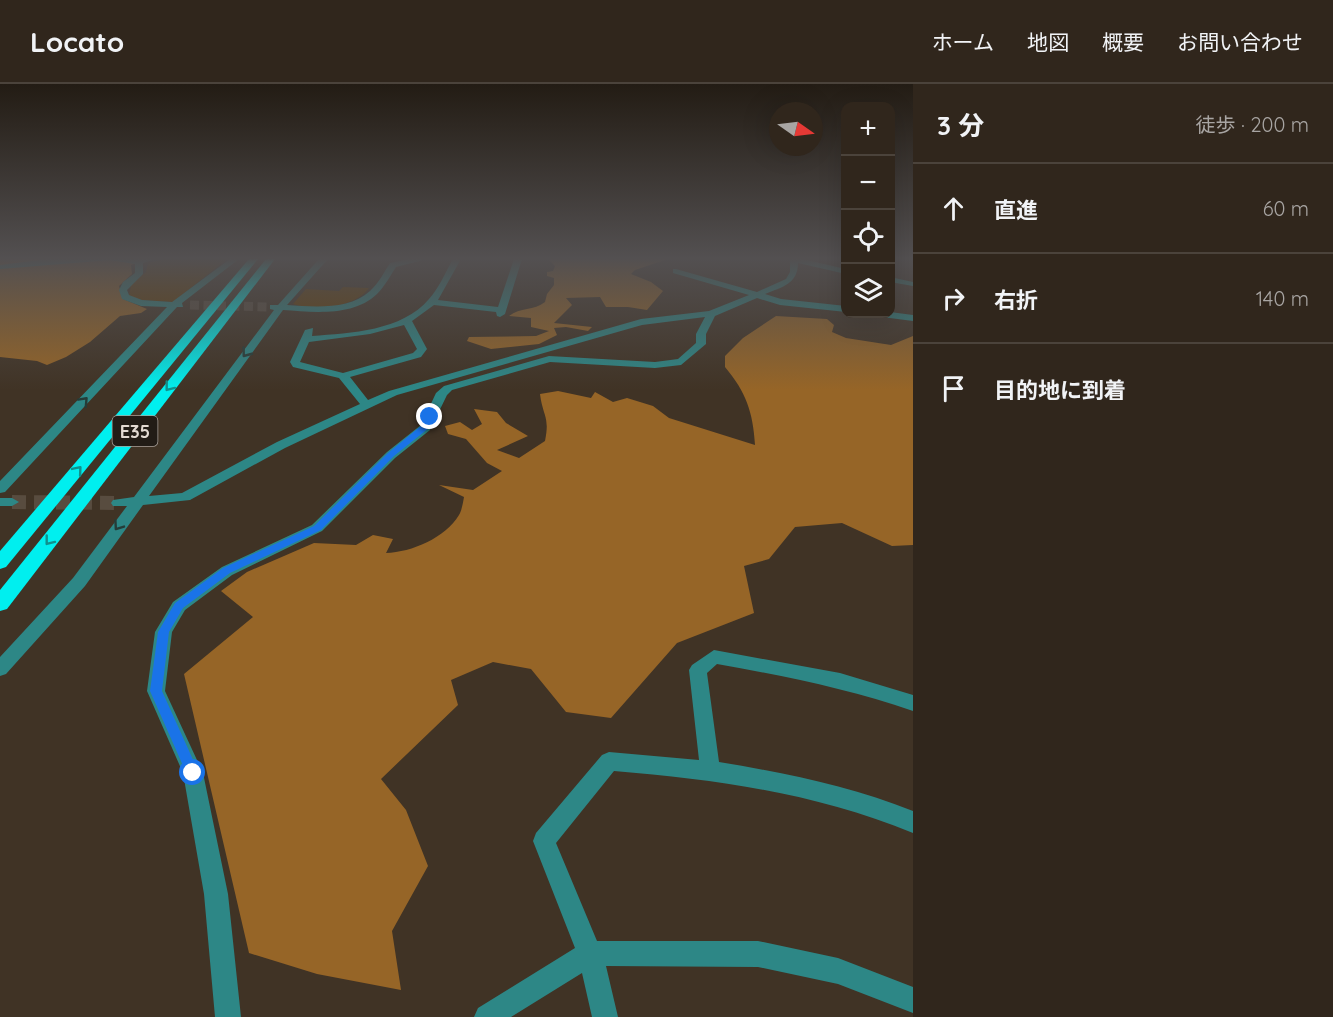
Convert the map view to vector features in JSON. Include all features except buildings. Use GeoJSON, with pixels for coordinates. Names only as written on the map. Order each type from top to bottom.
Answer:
{"type":"FeatureCollection","features":[{"type":"Feature","properties":{"kind":"highway","name":"E35"},"geometry":{"type":"LineString","coordinates":[[0,563],[218,303]]}},
{"type":"Feature","properties":{"kind":"highway","name":"E35"},"geometry":{"type":"LineString","coordinates":[[0,604],[237,303]]}},
{"type":"Feature","properties":{"kind":"street"},"geometry":{"type":"LineString","coordinates":[[140,303],[190,306]]}},
{"type":"Feature","properties":{"kind":"street"},"geometry":{"type":"LineString","coordinates":[[0,489],[177,303]]}},
{"type":"Feature","properties":{"kind":"street"},"geometry":{"type":"LineString","coordinates":[[0,669],[79,582],[279,303]]}},
{"type":"Feature","properties":{"kind":"street"},"geometry":{"type":"LineString","coordinates":[[274,307],[322,309],[357,303]]}},
{"type":"Feature","properties":{"kind":"street"},"geometry":{"type":"LineString","coordinates":[[406,321],[422,349],[417,356],[343,376],[297,365],[295,362],[308,335],[365,333],[406,321],[432,303]]}},
{"type":"Feature","properties":{"kind":"street"},"geometry":{"type":"LineString","coordinates":[[436,303],[500,312],[503,303]]}},
{"type":"Feature","properties":{"kind":"street"},"geometry":{"type":"LineString","coordinates":[[118,503],[185,497],[281,446],[404,390],[641,322],[711,314],[736,303]]}},
{"type":"Feature","properties":{"kind":"street"},"geometry":{"type":"LineString","coordinates":[[785,303],[841,308]]}},
{"type":"Feature","properties":{"kind":"street"},"geometry":{"type":"LineString","coordinates":[[228,1017],[216,894],[193,773],[156,691],[164,632],[179,606],[227,571],[317,528],[391,454],[426,427],[442,393],[448,388],[549,359],[655,365],[681,362],[701,344],[700,334],[711,314]]}},
{"type":"Feature","properties":{"kind":"street"},"geometry":{"type":"LineString","coordinates":[[895,316],[913,318]]}},
{"type":"Feature","properties":{"kind":"street"},"geometry":{"type":"LineString","coordinates":[[343,376],[367,406]]}},
{"type":"Feature","properties":{"kind":"street"},"geometry":{"type":"LineString","coordinates":[[711,770],[698,670],[714,657],[801,672],[888,694],[913,703]]}},
{"type":"Feature","properties":{"kind":"street"},"geometry":{"type":"LineString","coordinates":[[605,1017],[590,953],[544,841],[609,761],[711,770],[814,788],[885,809],[913,822]]}},
{"type":"Feature","properties":{"kind":"street"},"geometry":{"type":"LineString","coordinates":[[487,1017],[590,953],[758,954],[838,971],[913,1000]]}},
{"type":"Feature","properties":{"kind":"shaded area"},"geometry":{"type":"Polygon","coordinates":[[[0,303],[131,303],[147,309],[141,313],[120,316],[90,342],[66,357],[47,365],[37,361],[0,357],[0,303]]]}},
{"type":"Feature","properties":{"kind":"shaded area"},"geometry":{"type":"Polygon","coordinates":[[[294,303],[348,303],[323,307],[293,304],[294,303]]]}},
{"type":"Feature","properties":{"kind":"shaded area"},"geometry":{"type":"Polygon","coordinates":[[[544,303],[570,303],[572,305],[554,323],[592,327],[588,331],[566,327],[554,328],[557,335],[539,344],[491,349],[467,341],[469,337],[536,336],[549,331],[531,327],[531,318],[509,316],[518,311],[544,303]]]}},
{"type":"Feature","properties":{"kind":"shaded area"},"geometry":{"type":"Polygon","coordinates":[[[603,303],[653,303],[647,310],[606,307],[603,303]]]}},
{"type":"Feature","properties":{"kind":"shaded area"},"geometry":{"type":"Polygon","coordinates":[[[776,316],[827,319],[834,325],[832,332],[846,338],[891,345],[913,336],[913,545],[892,546],[842,523],[795,527],[769,559],[744,566],[754,613],[677,643],[611,718],[566,712],[531,669],[493,662],[451,680],[458,705],[381,779],[406,810],[428,866],[392,931],[401,990],[317,974],[249,953],[184,674],[253,617],[221,591],[247,572],[314,543],[356,545],[373,535],[393,539],[386,553],[417,547],[437,537],[459,515],[464,497],[439,485],[473,490],[502,471],[487,463],[466,439],[448,434],[445,426],[460,422],[472,430],[482,424],[474,409],[497,412],[506,423],[528,436],[497,450],[519,458],[545,441],[546,421],[540,394],[558,391],[591,398],[595,392],[613,402],[627,398],[653,406],[669,418],[755,445],[747,403],[725,367],[725,356],[743,338],[776,316]]]}},
{"type":"Feature","properties":{"kind":"tunnel"},"geometry":{"type":"LineString","coordinates":[[190,305],[269,307]]}},
{"type":"Feature","properties":{"kind":"tunnel"},"geometry":{"type":"LineString","coordinates":[[12,502],[118,503]]}},
{"type":"Feature","properties":{"kind":"route"},"geometry":{"type":"LineString","coordinates":[[193,773],[156,691],[164,632],[179,606],[227,571],[317,528],[391,454],[426,427],[430,417]]}}]}
